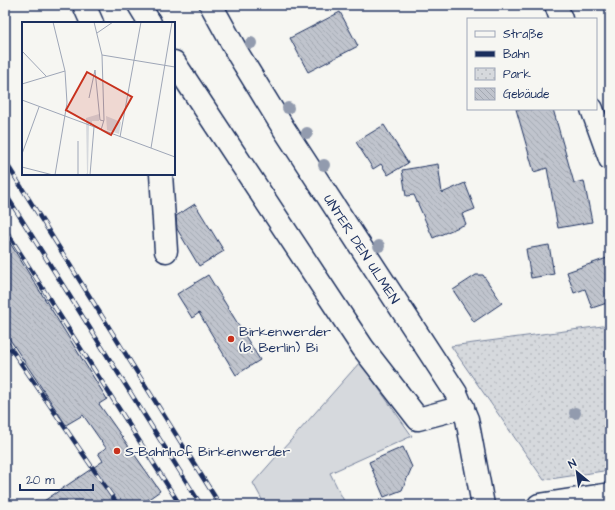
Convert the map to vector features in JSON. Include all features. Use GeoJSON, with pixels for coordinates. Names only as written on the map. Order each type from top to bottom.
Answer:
{"type":"FeatureCollection","features":[{"type":"Feature","properties":{"kind":"street"},"geometry":{"type":"LineString","coordinates":[[84,5],[92,22]]}},
{"type":"Feature","properties":{"kind":"street"},"geometry":{"type":"LineString","coordinates":[[139,5],[149,22]]}},
{"type":"Feature","properties":{"kind":"street","name":"UNTER DEN ULMEN"},"geometry":{"type":"LineString","coordinates":[[211,5],[238,54],[284,129],[342,220],[448,380],[462,407],[471,435],[483,505]]}},
{"type":"Feature","properties":{"kind":"street"},"geometry":{"type":"LineString","coordinates":[[556,5],[561,18]]}},
{"type":"Feature","properties":{"kind":"street"},"geometry":{"type":"LineString","coordinates":[[175,64],[363,348],[418,419],[462,407]]}},
{"type":"Feature","properties":{"kind":"street"},"geometry":{"type":"LineString","coordinates":[[592,110],[610,159]]}},
{"type":"Feature","properties":{"kind":"street"},"geometry":{"type":"LineString","coordinates":[[161,175],[166,251]]}},
{"type":"Feature","properties":{"kind":"street"},"geometry":{"type":"LineString","coordinates":[[539,505],[610,494]]}},
{"type":"Feature","properties":{"kind":"green space"},"geometry":{"type":"Polygon","coordinates":[[[610,325],[610,470],[544,480],[451,346],[610,325]]]}},
{"type":"Feature","properties":{"kind":"green space"},"geometry":{"type":"Polygon","coordinates":[[[360,362],[412,436],[330,473],[346,505],[265,505],[253,483],[360,362]]]}},
{"type":"Feature","properties":{"kind":"building"},"geometry":{"type":"Polygon","coordinates":[[[340,12],[358,46],[308,72],[290,38],[340,12]]]}},
{"type":"Feature","properties":{"kind":"building"},"geometry":{"type":"Polygon","coordinates":[[[516,110],[553,110],[574,183],[584,181],[592,222],[558,228],[547,168],[534,172],[516,110]]]}},
{"type":"Feature","properties":{"kind":"building"},"geometry":{"type":"Polygon","coordinates":[[[384,125],[408,163],[388,175],[381,164],[373,169],[356,142],[384,125]]]}},
{"type":"Feature","properties":{"kind":"building"},"geometry":{"type":"Polygon","coordinates":[[[438,164],[442,193],[465,183],[475,209],[462,214],[466,224],[433,238],[414,195],[406,196],[402,170],[438,164]]]}},
{"type":"Feature","properties":{"kind":"building"},"geometry":{"type":"Polygon","coordinates":[[[195,204],[224,251],[199,266],[177,229],[176,216],[195,204]]]}},
{"type":"Feature","properties":{"kind":"building"},"geometry":{"type":"Polygon","coordinates":[[[5,235],[107,399],[99,404],[160,491],[140,505],[38,505],[103,461],[98,453],[106,448],[83,415],[66,425],[5,332],[5,235]]]}},
{"type":"Feature","properties":{"kind":"building"},"geometry":{"type":"Polygon","coordinates":[[[549,245],[554,274],[531,278],[526,249],[549,245]]]}},
{"type":"Feature","properties":{"kind":"building"},"geometry":{"type":"Polygon","coordinates":[[[610,257],[610,302],[592,308],[585,289],[574,293],[567,272],[610,257]]]}},
{"type":"Feature","properties":{"kind":"building","name":"Birkenwerder (b. Berlin) Bi"},"geometry":{"type":"Polygon","coordinates":[[[208,275],[260,360],[236,375],[199,313],[192,318],[177,294],[208,275]]]}},
{"type":"Feature","properties":{"kind":"building"},"geometry":{"type":"Polygon","coordinates":[[[476,275],[483,275],[502,303],[474,322],[453,290],[476,275]]]}},
{"type":"Feature","properties":{"kind":"building"},"geometry":{"type":"Polygon","coordinates":[[[403,447],[412,467],[402,490],[384,497],[369,462],[403,447]]]}},
{"type":"Feature","properties":{"kind":"railway"},"geometry":{"type":"LineString","coordinates":[[5,161],[220,505]]}},
{"type":"Feature","properties":{"kind":"railway"},"geometry":{"type":"LineString","coordinates":[[5,193],[201,505]]}},
{"type":"Feature","properties":{"kind":"railway"},"geometry":{"type":"LineString","coordinates":[[5,229],[180,505]]}},
{"type":"Feature","properties":{"kind":"railway"},"geometry":{"type":"LineString","coordinates":[[5,340],[118,505]]}},
{"type":"Feature","properties":{"kind":"place","name":"Birkenwerder (b. Berlin) Bi"},"geometry":{"type":"Point","coordinates":[231,339]}},
{"type":"Feature","properties":{"kind":"place","name":"S-Bahnhof Birkenwerder"},"geometry":{"type":"Point","coordinates":[117,451]}}]}
